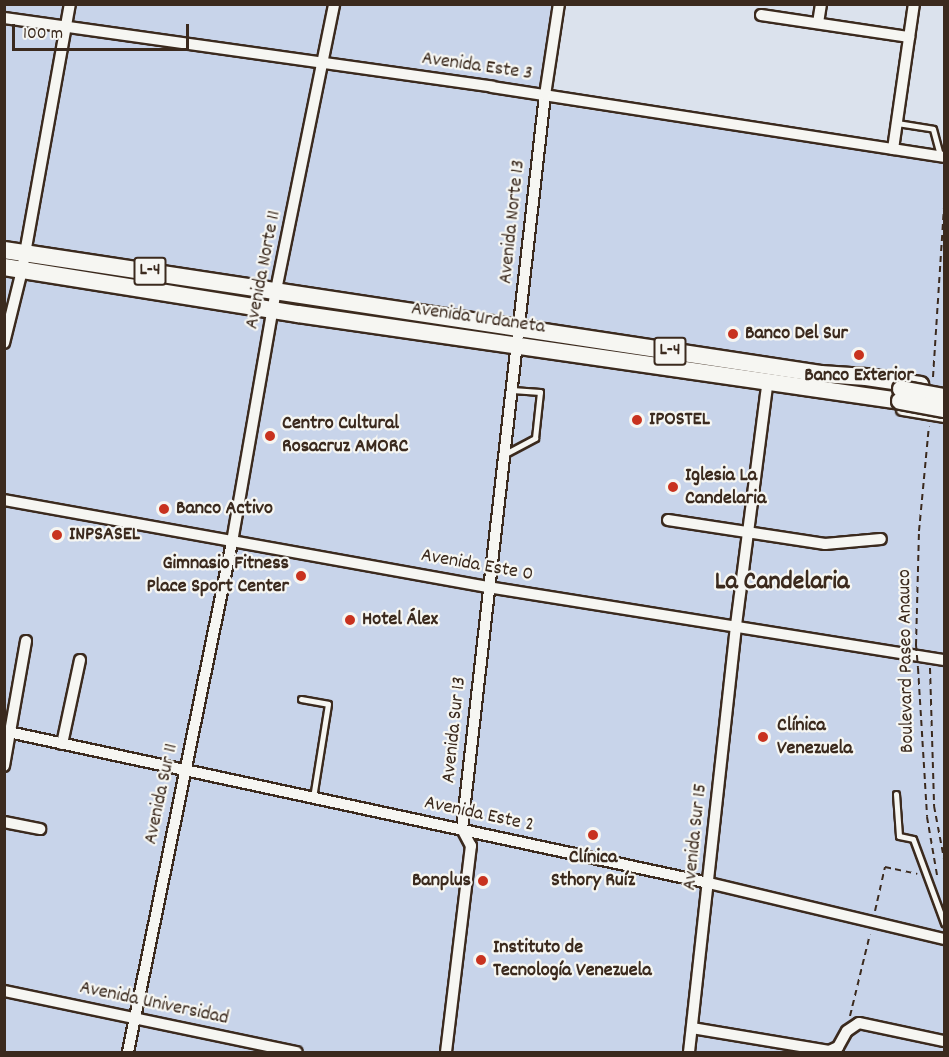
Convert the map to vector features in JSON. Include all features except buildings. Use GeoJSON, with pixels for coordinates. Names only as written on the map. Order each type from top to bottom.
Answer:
{"type":"FeatureCollection","features":[{"type":"Feature","properties":{"kind":"main road","name":"Avenida Urdaneta"},"geometry":{"type":"LineString","coordinates":[[4,250],[276,290],[300,297],[520,328],[821,382]]}},
{"type":"Feature","properties":{"kind":"main road","name":"Avenida Urdaneta"},"geometry":{"type":"LineString","coordinates":[[4,267],[518,346],[768,380],[821,382],[866,377],[932,386]]}},
{"type":"Feature","properties":{"kind":"main road","name":"L-4"},"geometry":{"type":"LineString","coordinates":[[821,382],[900,395],[945,397]]}},
{"type":"Feature","properties":{"kind":"main road","name":"L-4"},"geometry":{"type":"LineString","coordinates":[[900,395],[945,409]]}},
{"type":"Feature","properties":{"kind":"street"},"geometry":{"type":"LineString","coordinates":[[4,342],[22,270],[70,4]]}},
{"type":"Feature","properties":{"kind":"street","name":"Avenida Norte 11"},"geometry":{"type":"LineString","coordinates":[[232,542],[276,290],[334,4]]}},
{"type":"Feature","properties":{"kind":"street","name":"Avenida Norte 13"},"geometry":{"type":"LineString","coordinates":[[488,588],[507,453],[545,95],[559,4]]}},
{"type":"Feature","properties":{"kind":"street"},"geometry":{"type":"LineString","coordinates":[[818,23],[821,4]]}},
{"type":"Feature","properties":{"kind":"street"},"geometry":{"type":"LineString","coordinates":[[893,149],[914,4]]}},
{"type":"Feature","properties":{"kind":"street"},"geometry":{"type":"LineString","coordinates":[[761,15],[909,37]]}},
{"type":"Feature","properties":{"kind":"street","name":"Avenida Este 3"},"geometry":{"type":"LineString","coordinates":[[4,18],[545,95],[943,157]]}},
{"type":"Feature","properties":{"kind":"street","name":"Avenida Sur 15"},"geometry":{"type":"LineString","coordinates":[[689,1053],[736,625],[768,380]]}},
{"type":"Feature","properties":{"kind":"street","name":"Avenida Urdaneta"},"geometry":{"type":"LineString","coordinates":[[821,382],[861,402],[945,417]]}},
{"type":"Feature","properties":{"kind":"street","name":"Avenida Este 0"},"geometry":{"type":"LineString","coordinates":[[4,500],[488,588],[736,625],[945,660]]}},
{"type":"Feature","properties":{"kind":"street"},"geometry":{"type":"LineString","coordinates":[[668,520],[825,543],[882,539]]}},
{"type":"Feature","properties":{"kind":"street","name":"Avenida Sur 11"},"geometry":{"type":"LineString","coordinates":[[128,1053],[232,542]]}},
{"type":"Feature","properties":{"kind":"street","name":"Avenida Sur 13"},"geometry":{"type":"LineString","coordinates":[[446,1053],[471,846],[462,830],[488,588]]}},
{"type":"Feature","properties":{"kind":"street"},"geometry":{"type":"LineString","coordinates":[[4,766],[7,732],[26,641]]}},
{"type":"Feature","properties":{"kind":"street"},"geometry":{"type":"LineString","coordinates":[[62,744],[80,660]]}},
{"type":"Feature","properties":{"kind":"street","name":"Avenida Este 2"},"geometry":{"type":"LineString","coordinates":[[7,732],[709,884],[943,938]]}},
{"type":"Feature","properties":{"kind":"street"},"geometry":{"type":"LineString","coordinates":[[4,822],[40,830]]}},
{"type":"Feature","properties":{"kind":"street","name":"Avenida Universidad"},"geometry":{"type":"LineString","coordinates":[[4,991],[297,1053]]}},
{"type":"Feature","properties":{"kind":"street"},"geometry":{"type":"LineString","coordinates":[[692,1028],[829,1052],[838,1047],[847,1031],[859,1023],[945,1041]]}},
{"type":"Feature","properties":{"kind":"lane"},"geometry":{"type":"LineString","coordinates":[[897,123],[933,129],[943,157]]}},
{"type":"Feature","properties":{"kind":"lane"},"geometry":{"type":"LineString","coordinates":[[507,453],[535,438],[540,392],[512,390]]}},
{"type":"Feature","properties":{"kind":"lane"},"geometry":{"type":"LineString","coordinates":[[300,699],[327,704],[313,798]]}},
{"type":"Feature","properties":{"kind":"lane"},"geometry":{"type":"LineString","coordinates":[[896,794],[899,836],[913,839],[945,923]]}},
{"type":"Feature","properties":{"kind":"path"},"geometry":{"type":"LineString","coordinates":[[932,386],[945,208]]}},
{"type":"Feature","properties":{"kind":"path","name":"Boulevard Paseo Anauco"},"geometry":{"type":"LineString","coordinates":[[927,876],[937,878],[927,817],[916,645],[919,531],[930,422]]}},
{"type":"Feature","properties":{"kind":"path"},"geometry":{"type":"LineString","coordinates":[[930,658],[934,806],[945,859]]}},
{"type":"Feature","properties":{"kind":"path"},"geometry":{"type":"LineString","coordinates":[[874,914],[885,867],[927,876]]}},
{"type":"Feature","properties":{"kind":"path"},"geometry":{"type":"LineString","coordinates":[[851,1014],[870,934]]}},
{"type":"Feature","properties":{"kind":"shaded area"},"geometry":{"type":"Polygon","coordinates":[[[5,5],[553,5],[542,103],[944,162],[944,1052],[5,1052],[5,5]]]}},
{"type":"Feature","properties":{"kind":"place","name":"Banco Del Sur"},"geometry":{"type":"Point","coordinates":[733,334]}},
{"type":"Feature","properties":{"kind":"place","name":"Banco Exterior"},"geometry":{"type":"Point","coordinates":[859,355]}},
{"type":"Feature","properties":{"kind":"place","name":"IPOSTEL"},"geometry":{"type":"Point","coordinates":[637,420]}},
{"type":"Feature","properties":{"kind":"place","name":"Centro Cultural Rosacruz AMORC"},"geometry":{"type":"Point","coordinates":[270,436]}},
{"type":"Feature","properties":{"kind":"place","name":"Iglesia La Candelaria"},"geometry":{"type":"Point","coordinates":[673,487]}},
{"type":"Feature","properties":{"kind":"place","name":"Banco Activo"},"geometry":{"type":"Point","coordinates":[164,509]}},
{"type":"Feature","properties":{"kind":"place","name":"INPSASEL"},"geometry":{"type":"Point","coordinates":[57,535]}},
{"type":"Feature","properties":{"kind":"place","name":"Gimnasio Fitness Place Sport Center"},"geometry":{"type":"Point","coordinates":[301,576]}},
{"type":"Feature","properties":{"kind":"place","name":"Hotel Álex"},"geometry":{"type":"Point","coordinates":[350,620]}},
{"type":"Feature","properties":{"kind":"place","name":"Clínica Venezuela"},"geometry":{"type":"Point","coordinates":[763,737]}},
{"type":"Feature","properties":{"kind":"place","name":"Clínica Sthory Ruíz"},"geometry":{"type":"Point","coordinates":[593,835]}},
{"type":"Feature","properties":{"kind":"place","name":"Banplus"},"geometry":{"type":"Point","coordinates":[483,881]}},
{"type":"Feature","properties":{"kind":"place","name":"Instituto de Tecnología Venezuela"},"geometry":{"type":"Point","coordinates":[481,960]}},
{"type":"Feature","properties":{"kind":"district","name":"La Candelaria"},"geometry":{"type":"Point","coordinates":[782,583]}}]}
